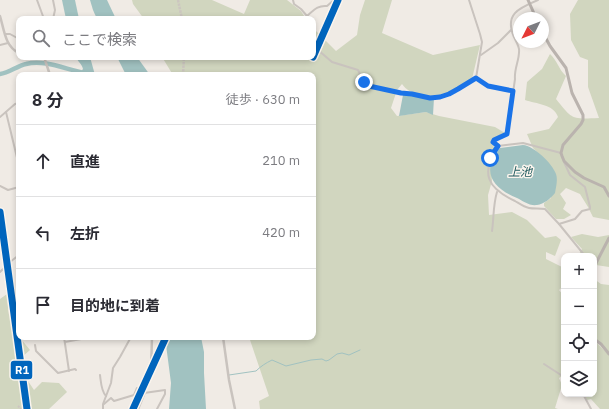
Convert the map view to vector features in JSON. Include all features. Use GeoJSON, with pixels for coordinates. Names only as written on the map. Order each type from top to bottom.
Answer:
{"type":"FeatureCollection","features":[{"type":"Feature","properties":{"kind":"main road"},"geometry":{"type":"LineString","coordinates":[[528,0],[533,12]]}},
{"type":"Feature","properties":{"kind":"main road"},"geometry":{"type":"LineString","coordinates":[[549,44],[566,68],[572,93],[583,115],[581,124],[564,145],[561,153],[564,161],[575,172],[584,178],[604,187],[609,196]]}},
{"type":"Feature","properties":{"kind":"main road"},"geometry":{"type":"LineString","coordinates":[[597,261],[609,238]]}},
{"type":"Feature","properties":{"kind":"main road"},"geometry":{"type":"LineString","coordinates":[[597,341],[609,354]]}},
{"type":"Feature","properties":{"kind":"street"},"geometry":{"type":"LineString","coordinates":[[37,0],[43,16]]}},
{"type":"Feature","properties":{"kind":"street"},"geometry":{"type":"LineString","coordinates":[[53,0],[55,10],[54,16]]}},
{"type":"Feature","properties":{"kind":"street"},"geometry":{"type":"LineString","coordinates":[[294,0],[294,4],[301,8],[308,16],[317,7],[327,6],[334,0]]}},
{"type":"Feature","properties":{"kind":"street"},"geometry":{"type":"LineString","coordinates":[[337,0],[330,20],[316,47],[332,62],[358,70],[364,82],[369,86],[401,93],[436,98],[458,89],[476,78],[482,42],[469,0]]}},
{"type":"Feature","properties":{"kind":"street"},"geometry":{"type":"LineString","coordinates":[[538,0],[515,12],[511,24],[511,30],[519,49],[514,74],[507,134],[494,140],[493,142],[498,146],[528,144],[561,153]]}},
{"type":"Feature","properties":{"kind":"street"},"geometry":{"type":"LineString","coordinates":[[0,16],[8,43],[11,49],[16,52]]}},
{"type":"Feature","properties":{"kind":"street"},"geometry":{"type":"LineString","coordinates":[[0,29],[16,37]]}},
{"type":"Feature","properties":{"kind":"street"},"geometry":{"type":"LineString","coordinates":[[480,56],[498,44],[511,30]]}},
{"type":"Feature","properties":{"kind":"street"},"geometry":{"type":"LineString","coordinates":[[0,45],[8,43]]}},
{"type":"Feature","properties":{"kind":"street"},"geometry":{"type":"LineString","coordinates":[[46,60],[49,72]]}},
{"type":"Feature","properties":{"kind":"street"},"geometry":{"type":"LineString","coordinates":[[476,78],[488,86],[513,91]]}},
{"type":"Feature","properties":{"kind":"street"},"geometry":{"type":"LineString","coordinates":[[0,117],[16,104]]}},
{"type":"Feature","properties":{"kind":"street"},"geometry":{"type":"LineString","coordinates":[[6,112],[16,154]]}},
{"type":"Feature","properties":{"kind":"street"},"geometry":{"type":"LineString","coordinates":[[498,146],[489,161],[488,170],[492,184],[497,192],[527,208],[545,209],[583,253]]}},
{"type":"Feature","properties":{"kind":"street"},"geometry":{"type":"LineString","coordinates":[[559,224],[575,220],[582,211],[590,208],[585,187],[570,175],[564,161]]}},
{"type":"Feature","properties":{"kind":"street"},"geometry":{"type":"LineString","coordinates":[[0,186],[8,190],[16,188]]}},
{"type":"Feature","properties":{"kind":"street"},"geometry":{"type":"LineString","coordinates":[[492,231],[494,205],[497,192]]}},
{"type":"Feature","properties":{"kind":"street"},"geometry":{"type":"LineString","coordinates":[[0,272],[16,257]]}},
{"type":"Feature","properties":{"kind":"street"},"geometry":{"type":"LineString","coordinates":[[69,371],[65,342],[76,340]]}},
{"type":"Feature","properties":{"kind":"street"},"geometry":{"type":"LineString","coordinates":[[103,409],[103,404],[111,383],[113,368],[129,340]]}},
{"type":"Feature","properties":{"kind":"street"},"geometry":{"type":"LineString","coordinates":[[138,409],[151,371],[152,340]]}},
{"type":"Feature","properties":{"kind":"street"},"geometry":{"type":"LineString","coordinates":[[223,340],[229,380],[236,409]]}},
{"type":"Feature","properties":{"kind":"street"},"geometry":{"type":"LineString","coordinates":[[35,345],[36,351],[58,373],[76,370]]}},
{"type":"Feature","properties":{"kind":"street"},"geometry":{"type":"LineString","coordinates":[[544,364],[561,375]]}},
{"type":"Feature","properties":{"kind":"street"},"geometry":{"type":"LineString","coordinates":[[100,375],[101,386],[106,396]]}},
{"type":"Feature","properties":{"kind":"street"},"geometry":{"type":"LineString","coordinates":[[103,404],[111,398],[114,401],[134,395],[137,388],[145,392],[165,390],[165,394],[158,409]]}},
{"type":"Feature","properties":{"kind":"street"},"geometry":{"type":"LineString","coordinates":[[585,397],[591,409]]}},
{"type":"Feature","properties":{"kind":"green space"},"geometry":{"type":"Polygon","coordinates":[[[132,0],[212,0],[244,14],[250,0],[287,0],[301,11],[304,16],[142,16],[133,4],[132,0]]]}},
{"type":"Feature","properties":{"kind":"green space"},"geometry":{"type":"Polygon","coordinates":[[[365,0],[392,0],[382,33],[433,55],[480,45],[472,79],[448,93],[434,96],[420,95],[412,92],[405,88],[402,84],[397,90],[391,108],[397,116],[426,112],[495,127],[505,133],[491,140],[496,152],[491,167],[492,181],[488,195],[489,215],[512,212],[527,220],[545,238],[556,236],[561,240],[555,256],[546,252],[546,259],[561,266],[561,288],[559,290],[561,292],[561,377],[559,378],[561,388],[555,408],[558,409],[260,409],[259,401],[269,396],[250,340],[316,340],[316,72],[171,72],[164,60],[316,60],[316,31],[336,51],[357,35],[360,15],[365,0]]]}},
{"type":"Feature","properties":{"kind":"green space"},"geometry":{"type":"Polygon","coordinates":[[[578,0],[609,0],[609,220],[593,217],[580,194],[566,188],[560,194],[566,203],[563,209],[571,215],[564,219],[556,219],[544,206],[544,203],[551,198],[549,164],[533,148],[527,134],[549,129],[558,117],[553,109],[525,100],[527,82],[542,69],[550,54],[566,76],[556,99],[573,117],[599,118],[588,87],[588,60],[580,57],[571,40],[570,14],[578,0]]]}},
{"type":"Feature","properties":{"kind":"green space"},"geometry":{"type":"Polygon","coordinates":[[[582,234],[598,237],[609,235],[609,267],[597,265],[597,253],[580,253],[582,249],[571,237],[582,234]]]}},
{"type":"Feature","properties":{"kind":"green space"},"geometry":{"type":"Polygon","coordinates":[[[597,281],[601,284],[609,285],[609,353],[597,341],[597,281]]]}},
{"type":"Feature","properties":{"kind":"green space"},"geometry":{"type":"Polygon","coordinates":[[[7,294],[9,315],[16,318],[16,340],[22,340],[30,350],[22,357],[31,370],[24,375],[34,390],[42,382],[59,383],[67,392],[49,409],[0,409],[0,299],[7,294]]]}},
{"type":"Feature","properties":{"kind":"green space"},"geometry":{"type":"Polygon","coordinates":[[[597,343],[609,355],[609,409],[600,409],[591,399],[587,400],[586,397],[597,397],[597,343]]]}},
{"type":"Feature","properties":{"kind":"water"},"geometry":{"type":"Polygon","coordinates":[[[62,0],[75,0],[78,16],[65,16],[62,0]]]}},
{"type":"Feature","properties":{"kind":"water"},"geometry":{"type":"Polygon","coordinates":[[[90,0],[107,0],[115,16],[96,16],[90,0]]]}},
{"type":"Feature","properties":{"kind":"water"},"geometry":{"type":"Polygon","coordinates":[[[78,60],[91,60],[94,72],[81,72],[83,69],[78,60]]]}},
{"type":"Feature","properties":{"kind":"water"},"geometry":{"type":"Polygon","coordinates":[[[118,60],[139,60],[148,72],[124,72],[118,60]]]}},
{"type":"Feature","properties":{"kind":"water"},"geometry":{"type":"Polygon","coordinates":[[[403,95],[434,98],[433,115],[426,112],[399,116],[403,95]]]}},
{"type":"Feature","properties":{"kind":"water","name":"上池"},"geometry":{"type":"Polygon","coordinates":[[[523,145],[532,148],[542,156],[551,165],[557,176],[555,193],[542,204],[529,204],[509,194],[496,184],[490,172],[494,157],[500,148],[523,145]]]}},
{"type":"Feature","properties":{"kind":"water"},"geometry":{"type":"Polygon","coordinates":[[[165,340],[202,340],[204,352],[206,409],[169,409],[171,383],[165,340]]]}},
{"type":"Feature","properties":{"kind":"waterway"},"geometry":{"type":"LineString","coordinates":[[0,74],[23,65],[33,63],[48,64],[81,72]]}},
{"type":"Feature","properties":{"kind":"waterway"},"geometry":{"type":"LineString","coordinates":[[229,375],[256,371],[272,360],[286,366],[311,360],[322,359],[326,361],[337,354],[342,353],[349,355],[360,350]]}},
{"type":"Feature","properties":{"kind":"tunnel"},"geometry":{"type":"LineString","coordinates":[[178,0],[181,16]]}},
{"type":"Feature","properties":{"kind":"tunnel"},"geometry":{"type":"LineString","coordinates":[[183,72],[184,60]]}},
{"type":"Feature","properties":{"kind":"tunnel"},"geometry":{"type":"LineString","coordinates":[[18,406],[21,409]]}},
{"type":"Feature","properties":{"kind":"transit line","name":"R1"},"geometry":{"type":"LineString","coordinates":[[316,50],[338,0]]}},
{"type":"Feature","properties":{"kind":"transit line","name":"R1"},"geometry":{"type":"LineString","coordinates":[[0,212],[16,329]]}},
{"type":"Feature","properties":{"kind":"transit line","name":"R1"},"geometry":{"type":"LineString","coordinates":[[18,340],[27,409]]}},
{"type":"Feature","properties":{"kind":"transit line","name":"R1"},"geometry":{"type":"LineString","coordinates":[[133,409],[165,340]]}},
{"type":"Feature","properties":{"kind":"route"},"geometry":{"type":"LineString","coordinates":[[364,82],[369,86],[430,98],[436,98],[449,94],[476,78],[488,86],[513,91],[507,134],[506,136],[495,138],[493,142],[498,146],[490,158]]}}]}
